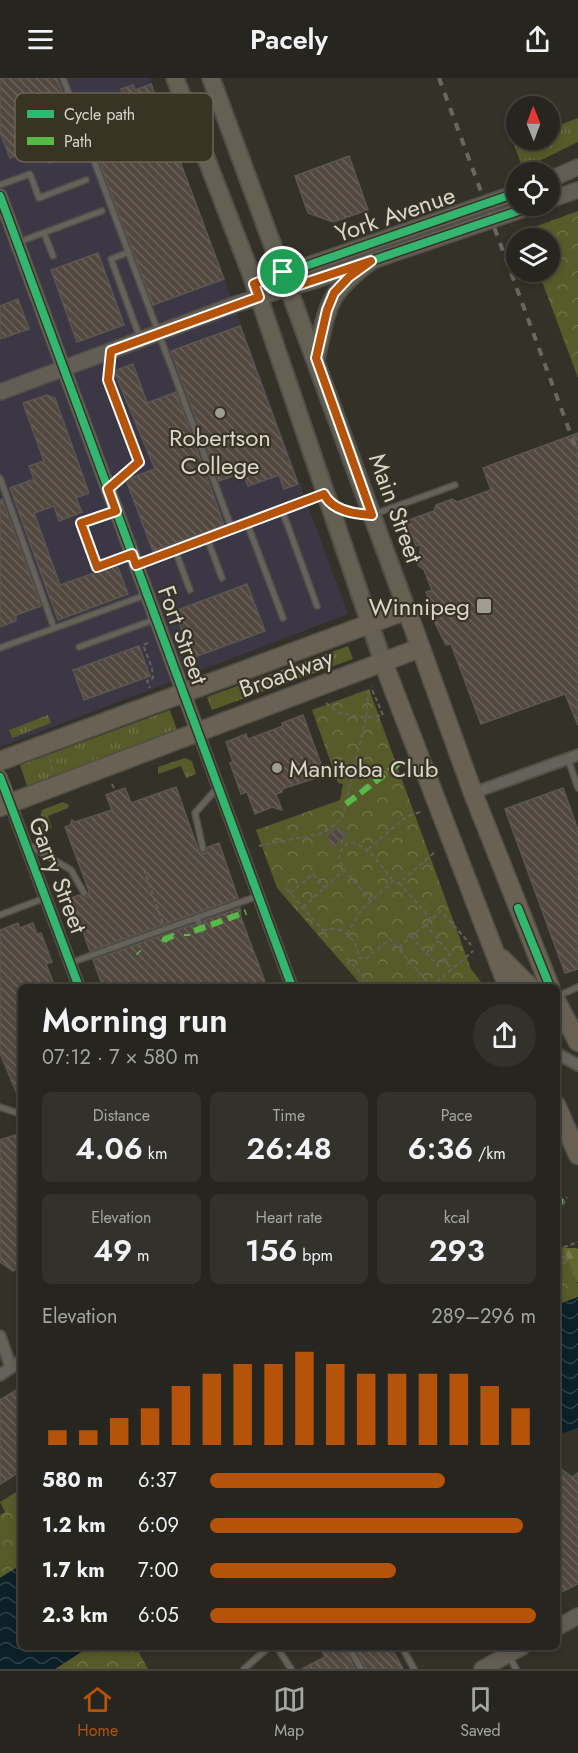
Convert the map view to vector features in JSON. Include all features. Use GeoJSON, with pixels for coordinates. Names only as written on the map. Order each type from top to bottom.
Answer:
{"type":"FeatureCollection","features":[{"type":"Feature","properties":{"kind":"highway","name":"Broadway"},"geometry":{"type":"LineString","coordinates":[[0,761],[407,610]]}},
{"type":"Feature","properties":{"kind":"highway","name":"Main Street"},"geometry":{"type":"LineString","coordinates":[[407,610],[473,793],[549,984]]}},
{"type":"Feature","properties":{"kind":"highway","name":"Broadway"},"geometry":{"type":"LineString","coordinates":[[5,805],[420,648]]}},
{"type":"Feature","properties":{"kind":"highway"},"geometry":{"type":"LineString","coordinates":[[383,662],[507,984]]}},
{"type":"Feature","properties":{"kind":"highway"},"geometry":{"type":"LineString","coordinates":[[495,951],[524,984]]}},
{"type":"Feature","properties":{"kind":"highway"},"geometry":{"type":"LineString","coordinates":[[560,1007],[578,1042]]}},
{"type":"Feature","properties":{"kind":"highway"},"geometry":{"type":"LineString","coordinates":[[560,1114],[578,1155]]}},
{"type":"Feature","properties":{"kind":"main road"},"geometry":{"type":"LineString","coordinates":[[176,78],[182,93]]}},
{"type":"Feature","properties":{"kind":"main road","name":"Main Street"},"geometry":{"type":"LineString","coordinates":[[211,78],[407,610]]}},
{"type":"Feature","properties":{"kind":"main road"},"geometry":{"type":"LineString","coordinates":[[208,162],[256,291],[383,662]]}},
{"type":"Feature","properties":{"kind":"main road"},"geometry":{"type":"LineString","coordinates":[[560,175],[578,167]]}},
{"type":"Feature","properties":{"kind":"main road"},"geometry":{"type":"LineString","coordinates":[[560,196],[578,190]]}},
{"type":"Feature","properties":{"kind":"main road","name":"York Avenue"},"geometry":{"type":"LineString","coordinates":[[0,392],[159,333],[256,291],[283,272],[506,196]]}},
{"type":"Feature","properties":{"kind":"main road","name":"York Avenue"},"geometry":{"type":"LineString","coordinates":[[256,291],[290,288],[506,215]]}},
{"type":"Feature","properties":{"kind":"main road"},"geometry":{"type":"LineString","coordinates":[[316,358],[327,310],[334,293],[349,277],[371,261]]}},
{"type":"Feature","properties":{"kind":"main road"},"geometry":{"type":"LineString","coordinates":[[560,1626],[578,1616]]}},
{"type":"Feature","properties":{"kind":"main road"},"geometry":{"type":"LineString","coordinates":[[482,1669],[515,1651]]}},
{"type":"Feature","properties":{"kind":"street","name":"Fort Street"},"geometry":{"type":"LineString","coordinates":[[0,196],[5,225],[17,243],[291,984]]}},
{"type":"Feature","properties":{"kind":"street"},"geometry":{"type":"LineString","coordinates":[[473,793],[573,757]]}},
{"type":"Feature","properties":{"kind":"street","name":"Garry Street"},"geometry":{"type":"LineString","coordinates":[[0,777],[5,805],[23,842],[78,984]]}},
{"type":"Feature","properties":{"kind":"street"},"geometry":{"type":"LineString","coordinates":[[560,1055],[578,1065]]}},
{"type":"Feature","properties":{"kind":"street"},"geometry":{"type":"LineString","coordinates":[[0,1336],[16,1364],[0,1374]]}},
{"type":"Feature","properties":{"kind":"lane"},"geometry":{"type":"LineString","coordinates":[[63,78],[69,93]]}},
{"type":"Feature","properties":{"kind":"lane"},"geometry":{"type":"LineString","coordinates":[[95,162],[231,529]]}},
{"type":"Feature","properties":{"kind":"lane"},"geometry":{"type":"LineString","coordinates":[[0,185],[30,174],[39,198],[86,180]]}},
{"type":"Feature","properties":{"kind":"lane"},"geometry":{"type":"LineString","coordinates":[[17,243],[102,211]]}},
{"type":"Feature","properties":{"kind":"lane"},"geometry":{"type":"LineString","coordinates":[[44,233],[53,256]]}},
{"type":"Feature","properties":{"kind":"lane"},"geometry":{"type":"LineString","coordinates":[[129,252],[111,259],[141,340]]}},
{"type":"Feature","properties":{"kind":"lane"},"geometry":{"type":"LineString","coordinates":[[108,489],[139,462],[108,380],[111,351]]}},
{"type":"Feature","properties":{"kind":"lane"},"geometry":{"type":"LineString","coordinates":[[0,478],[54,628]]}},
{"type":"Feature","properties":{"kind":"lane"},"geometry":{"type":"LineString","coordinates":[[116,511],[81,523],[97,567],[174,550],[282,510],[326,498],[352,514],[372,515],[454,485]]}},
{"type":"Feature","properties":{"kind":"lane"},"geometry":{"type":"LineString","coordinates":[[282,510],[317,606]]}},
{"type":"Feature","properties":{"kind":"lane"},"geometry":{"type":"LineString","coordinates":[[247,523],[283,618]]}},
{"type":"Feature","properties":{"kind":"lane"},"geometry":{"type":"LineString","coordinates":[[207,538],[222,578]]}},
{"type":"Feature","properties":{"kind":"lane"},"geometry":{"type":"LineString","coordinates":[[174,550],[190,590]]}},
{"type":"Feature","properties":{"kind":"lane"},"geometry":{"type":"LineString","coordinates":[[0,648],[147,594]]}},
{"type":"Feature","properties":{"kind":"lane"},"geometry":{"type":"LineString","coordinates":[[79,647],[156,619]]}},
{"type":"Feature","properties":{"kind":"lane"},"geometry":{"type":"LineString","coordinates":[[573,757],[578,788]]}},
{"type":"Feature","properties":{"kind":"lane"},"geometry":{"type":"LineString","coordinates":[[203,849],[195,813],[219,786]]}},
{"type":"Feature","properties":{"kind":"lane"},"geometry":{"type":"LineString","coordinates":[[23,842],[71,870],[84,893]]}},
{"type":"Feature","properties":{"kind":"lane"},"geometry":{"type":"LineString","coordinates":[[70,963],[259,896]]}},
{"type":"Feature","properties":{"kind":"lane"},"geometry":{"type":"LineString","coordinates":[[0,915],[45,898]]}},
{"type":"Feature","properties":{"kind":"lane"},"geometry":{"type":"LineString","coordinates":[[197,918],[202,931]]}},
{"type":"Feature","properties":{"kind":"lane"},"geometry":{"type":"LineString","coordinates":[[560,997],[578,987]]}},
{"type":"Feature","properties":{"kind":"lane"},"geometry":{"type":"LineString","coordinates":[[0,1107],[18,1113]]}},
{"type":"Feature","properties":{"kind":"lane"},"geometry":{"type":"LineString","coordinates":[[244,1669],[266,1650]]}},
{"type":"Feature","properties":{"kind":"lane"},"geometry":{"type":"LineString","coordinates":[[279,1650],[291,1669]]}},
{"type":"Feature","properties":{"kind":"lane"},"geometry":{"type":"LineString","coordinates":[[351,1650],[361,1669]]}},
{"type":"Feature","properties":{"kind":"lane"},"geometry":{"type":"LineString","coordinates":[[404,1650],[414,1669]]}},
{"type":"Feature","properties":{"kind":"lane"},"geometry":{"type":"LineString","coordinates":[[515,1651],[516,1669]]}},
{"type":"Feature","properties":{"kind":"path"},"geometry":{"type":"LineString","coordinates":[[430,619],[437,617]]}},
{"type":"Feature","properties":{"kind":"path"},"geometry":{"type":"LineString","coordinates":[[148,643],[142,645],[153,678],[147,681],[150,689]]}},
{"type":"Feature","properties":{"kind":"path"},"geometry":{"type":"LineString","coordinates":[[151,674],[159,672]]}},
{"type":"Feature","properties":{"kind":"path"},"geometry":{"type":"LineString","coordinates":[[259,846],[323,833],[342,819],[366,718],[370,687],[383,715],[366,718],[339,713],[326,703]]}},
{"type":"Feature","properties":{"kind":"path"},"geometry":{"type":"LineString","coordinates":[[44,773],[53,769],[50,759]]}},
{"type":"Feature","properties":{"kind":"path"},"geometry":{"type":"LineString","coordinates":[[112,784],[116,792]]}},
{"type":"Feature","properties":{"kind":"path"},"geometry":{"type":"LineString","coordinates":[[368,849],[405,817],[420,812]]}},
{"type":"Feature","properties":{"kind":"path"},"geometry":{"type":"LineString","coordinates":[[340,841],[344,846]]}},
{"type":"Feature","properties":{"kind":"path"},"geometry":{"type":"LineString","coordinates":[[371,901],[344,870],[339,858],[344,846],[350,843],[368,849],[393,881],[399,883],[431,919]]}},
{"type":"Feature","properties":{"kind":"path"},"geometry":{"type":"LineString","coordinates":[[399,883],[435,852]]}},
{"type":"Feature","properties":{"kind":"path"},"geometry":{"type":"LineString","coordinates":[[144,869],[166,932]]}},
{"type":"Feature","properties":{"kind":"path"},"geometry":{"type":"LineString","coordinates":[[303,907],[344,870]]}},
{"type":"Feature","properties":{"kind":"path"},"geometry":{"type":"LineString","coordinates":[[290,893],[313,874],[325,888]]}},
{"type":"Feature","properties":{"kind":"path"},"geometry":{"type":"LineString","coordinates":[[347,934],[361,910],[393,881]]}},
{"type":"Feature","properties":{"kind":"path"},"geometry":{"type":"LineString","coordinates":[[287,889],[324,933],[333,929],[347,934],[357,946],[359,958]]}},
{"type":"Feature","properties":{"kind":"path"},"geometry":{"type":"LineString","coordinates":[[398,948],[441,911],[471,945]]}},
{"type":"Feature","properties":{"kind":"path"},"geometry":{"type":"LineString","coordinates":[[411,936],[438,966],[450,954],[425,924]]}},
{"type":"Feature","properties":{"kind":"path"},"geometry":{"type":"LineString","coordinates":[[352,964],[359,958],[366,959],[390,939],[429,984]]}},
{"type":"Feature","properties":{"kind":"path"},"geometry":{"type":"LineString","coordinates":[[426,953],[439,941]]}},
{"type":"Feature","properties":{"kind":"path"},"geometry":{"type":"LineString","coordinates":[[435,984],[473,951]]}},
{"type":"Feature","properties":{"kind":"path"},"geometry":{"type":"LineString","coordinates":[[347,958],[369,984]]}},
{"type":"Feature","properties":{"kind":"path"},"geometry":{"type":"LineString","coordinates":[[444,960],[452,969]]}},
{"type":"Feature","properties":{"kind":"path"},"geometry":{"type":"LineString","coordinates":[[564,1188],[571,1206]]}},
{"type":"Feature","properties":{"kind":"path"},"geometry":{"type":"LineString","coordinates":[[560,1210],[567,1197]]}},
{"type":"Feature","properties":{"kind":"path"},"geometry":{"type":"LineString","coordinates":[[560,1265],[565,1263],[560,1249],[578,1242]]}},
{"type":"Feature","properties":{"kind":"path"},"geometry":{"type":"LineString","coordinates":[[560,1292],[568,1293]]}},
{"type":"Feature","properties":{"kind":"shaded area"},"geometry":{"type":"Polygon","coordinates":[[[0,78],[150,78],[156,93],[15,93],[15,162],[181,162],[348,614],[0,747],[0,78]]]}},
{"type":"Feature","properties":{"kind":"green space"},"geometry":{"type":"Polygon","coordinates":[[[578,118],[578,142],[537,162],[520,162],[516,150],[560,150],[560,125],[578,118]]]}},
{"type":"Feature","properties":{"kind":"green space"},"geometry":{"type":"Polygon","coordinates":[[[578,211],[578,378],[541,282],[560,282],[560,228],[532,228],[578,211]]]}},
{"type":"Feature","properties":{"kind":"green space"},"geometry":{"type":"Polygon","coordinates":[[[348,646],[353,659],[212,710],[207,697],[348,646]]]}},
{"type":"Feature","properties":{"kind":"green space"},"geometry":{"type":"Polygon","coordinates":[[[369,689],[471,969],[483,984],[360,984],[277,888],[256,830],[340,800],[343,784],[338,783],[312,710],[369,689]]]}},
{"type":"Feature","properties":{"kind":"green space"},"geometry":{"type":"Polygon","coordinates":[[[170,710],[177,730],[27,786],[20,765],[170,710]]]}},
{"type":"Feature","properties":{"kind":"green space"},"geometry":{"type":"Polygon","coordinates":[[[48,715],[51,723],[12,738],[9,730],[48,715]]]}},
{"type":"Feature","properties":{"kind":"green space"},"geometry":{"type":"Polygon","coordinates":[[[185,758],[192,761],[196,774],[186,778],[181,766],[158,774],[158,767],[185,758]]]}},
{"type":"Feature","properties":{"kind":"green space"},"geometry":{"type":"Polygon","coordinates":[[[63,802],[69,805],[68,808],[48,816],[52,828],[44,831],[40,819],[42,810],[63,802]]]}},
{"type":"Feature","properties":{"kind":"green space"},"geometry":{"type":"Polygon","coordinates":[[[560,1241],[578,1284],[578,1297],[560,1304],[560,1241]]]}},
{"type":"Feature","properties":{"kind":"green space"},"geometry":{"type":"Polygon","coordinates":[[[560,1248],[577,1248],[578,1282],[560,1287],[560,1248]]]}},
{"type":"Feature","properties":{"kind":"green space"},"geometry":{"type":"Polygon","coordinates":[[[18,1491],[18,1567],[0,1578],[0,1515],[5,1512],[0,1502],[18,1491]]]}},
{"type":"Feature","properties":{"kind":"green space"},"geometry":{"type":"Polygon","coordinates":[[[84,1650],[138,1650],[148,1669],[55,1669],[84,1650]]]}},
{"type":"Feature","properties":{"kind":"water"},"geometry":{"type":"Polygon","coordinates":[[[578,1297],[578,1428],[560,1434],[560,1304],[578,1297]]]}},
{"type":"Feature","properties":{"kind":"water"},"geometry":{"type":"Polygon","coordinates":[[[18,1567],[18,1650],[84,1650],[55,1669],[0,1669],[0,1578],[18,1567]]]}},
{"type":"Feature","properties":{"kind":"building"},"geometry":{"type":"Polygon","coordinates":[[[0,78],[57,78],[63,93],[15,93],[15,156],[10,158],[0,132],[0,78]]]}},
{"type":"Feature","properties":{"kind":"building"},"geometry":{"type":"Polygon","coordinates":[[[151,84],[154,93],[123,93],[121,89],[133,85],[135,90],[151,84]]]}},
{"type":"Feature","properties":{"kind":"building"},"geometry":{"type":"Polygon","coordinates":[[[349,156],[368,210],[333,222],[308,213],[295,176],[349,156]]]}},
{"type":"Feature","properties":{"kind":"building"},"geometry":{"type":"Polygon","coordinates":[[[99,162],[180,162],[224,279],[153,305],[99,162]]]}},
{"type":"Feature","properties":{"kind":"building"},"geometry":{"type":"Polygon","coordinates":[[[98,253],[124,325],[77,342],[51,270],[98,253]]]}},
{"type":"Feature","properties":{"kind":"building"},"geometry":{"type":"Polygon","coordinates":[[[18,299],[29,329],[0,339],[0,306],[18,299]]]}},
{"type":"Feature","properties":{"kind":"building"},"geometry":{"type":"Polygon","coordinates":[[[240,326],[298,484],[284,489],[279,475],[248,486],[243,472],[219,481],[171,351],[240,326]]]}},
{"type":"Feature","properties":{"kind":"building"},"geometry":{"type":"Polygon","coordinates":[[[133,364],[147,403],[176,392],[224,525],[153,551],[126,480],[155,469],[114,371],[133,364]]]}},
{"type":"Feature","properties":{"kind":"building"},"geometry":{"type":"Polygon","coordinates":[[[47,395],[55,398],[89,493],[76,498],[82,512],[59,521],[54,506],[34,513],[60,585],[117,565],[128,594],[58,620],[10,488],[34,479],[29,466],[44,461],[23,403],[47,395]]]}},
{"type":"Feature","properties":{"kind":"building"},"geometry":{"type":"Polygon","coordinates":[[[578,433],[578,725],[565,694],[481,724],[451,644],[446,645],[428,609],[431,605],[426,592],[432,590],[424,570],[418,565],[421,544],[416,546],[406,521],[434,511],[436,505],[452,499],[457,502],[491,490],[483,468],[578,433]]]}},
{"type":"Feature","properties":{"kind":"building"},"geometry":{"type":"Polygon","coordinates":[[[2,499],[41,606],[16,615],[16,621],[0,627],[0,500],[2,499]]]}},
{"type":"Feature","properties":{"kind":"building"},"geometry":{"type":"Polygon","coordinates":[[[247,584],[265,631],[192,658],[175,611],[247,584]]]}},
{"type":"Feature","properties":{"kind":"building"},"geometry":{"type":"Polygon","coordinates":[[[139,646],[150,676],[84,700],[73,670],[139,646]]]}},
{"type":"Feature","properties":{"kind":"building","name":"Manitoba Club"},"geometry":{"type":"Polygon","coordinates":[[[303,715],[325,775],[282,789],[282,792],[276,794],[282,810],[272,807],[255,814],[247,792],[241,794],[230,763],[233,762],[226,742],[246,734],[248,739],[283,726],[282,723],[303,715]]]}},
{"type":"Feature","properties":{"kind":"building"},"geometry":{"type":"Polygon","coordinates":[[[176,787],[199,852],[205,854],[208,847],[219,843],[238,898],[90,951],[71,898],[79,895],[86,897],[89,891],[65,827],[70,825],[72,820],[75,822],[112,810],[106,795],[125,788],[131,803],[176,787]]]}},
{"type":"Feature","properties":{"kind":"building"},"geometry":{"type":"Polygon","coordinates":[[[563,788],[578,830],[578,969],[565,973],[505,809],[563,788]]]}},
{"type":"Feature","properties":{"kind":"building"},"geometry":{"type":"Polygon","coordinates":[[[336,828],[347,834],[333,847],[327,836],[336,828]]]}},
{"type":"Feature","properties":{"kind":"building"},"geometry":{"type":"Polygon","coordinates":[[[240,908],[241,918],[266,984],[102,984],[93,960],[194,924],[199,934],[203,936],[207,931],[203,921],[240,908]]]}},
{"type":"Feature","properties":{"kind":"building"},"geometry":{"type":"Polygon","coordinates":[[[18,923],[20,928],[33,923],[37,934],[41,933],[52,962],[46,964],[54,984],[18,984],[18,1096],[0,1053],[0,930],[18,923]]]}},
{"type":"Feature","properties":{"kind":"building"},"geometry":{"type":"Polygon","coordinates":[[[18,1134],[18,1268],[13,1271],[0,1262],[0,1140],[18,1134]]]}},
{"type":"Feature","properties":{"kind":"building"},"geometry":{"type":"Polygon","coordinates":[[[18,1389],[18,1473],[0,1484],[0,1400],[18,1389]]]}},
{"type":"Feature","properties":{"kind":"building"},"geometry":{"type":"Polygon","coordinates":[[[560,1468],[572,1477],[578,1473],[578,1584],[560,1593],[560,1468]]]}},
{"type":"Feature","properties":{"kind":"building"},"geometry":{"type":"Polygon","coordinates":[[[322,1650],[346,1650],[355,1669],[302,1669],[325,1657],[322,1650]]]}},
{"type":"Feature","properties":{"kind":"building"},"geometry":{"type":"Polygon","coordinates":[[[356,1650],[393,1650],[403,1669],[366,1669],[356,1650]]]}},
{"type":"Feature","properties":{"kind":"railway"},"geometry":{"type":"LineString","coordinates":[[439,78],[578,454]]}},
{"type":"Feature","properties":{"kind":"marked path"},"geometry":{"type":"LineString","coordinates":[[346,804],[401,762]]}},
{"type":"Feature","properties":{"kind":"marked path"},"geometry":{"type":"LineString","coordinates":[[194,931],[246,912]]}},
{"type":"Feature","properties":{"kind":"marked path"},"geometry":{"type":"LineString","coordinates":[[164,942],[165,939],[173,936],[176,938]]}},
{"type":"Feature","properties":{"kind":"cycle path"},"geometry":{"type":"LineString","coordinates":[[0,196],[291,984]]}},
{"type":"Feature","properties":{"kind":"cycle path"},"geometry":{"type":"LineString","coordinates":[[254,284],[506,196]]}},
{"type":"Feature","properties":{"kind":"cycle path"},"geometry":{"type":"LineString","coordinates":[[371,261],[506,215]]}},
{"type":"Feature","properties":{"kind":"cycle path"},"geometry":{"type":"LineString","coordinates":[[0,777],[78,984]]}},
{"type":"Feature","properties":{"kind":"cycle path"},"geometry":{"type":"LineString","coordinates":[[518,908],[549,984]]}},
{"type":"Feature","properties":{"kind":"place","name":"Robertson College"},"geometry":{"type":"Point","coordinates":[220,413]}},
{"type":"Feature","properties":{"kind":"place","name":"Winnipeg"},"geometry":{"type":"Point","coordinates":[484,606]}},
{"type":"Feature","properties":{"kind":"place","name":"Manitoba Club"},"geometry":{"type":"Point","coordinates":[277,768]}},
{"type":"Feature","properties":{"kind":"route"},"geometry":{"type":"LineString","coordinates":[[371,261],[349,277],[334,293],[327,310],[316,358],[372,515],[352,514],[328,501],[324,494],[136,565],[132,554],[97,567],[81,523],[116,511],[108,489],[139,462],[108,380],[111,351],[259,297],[254,284],[283,272],[290,288],[371,261]]}}]}
